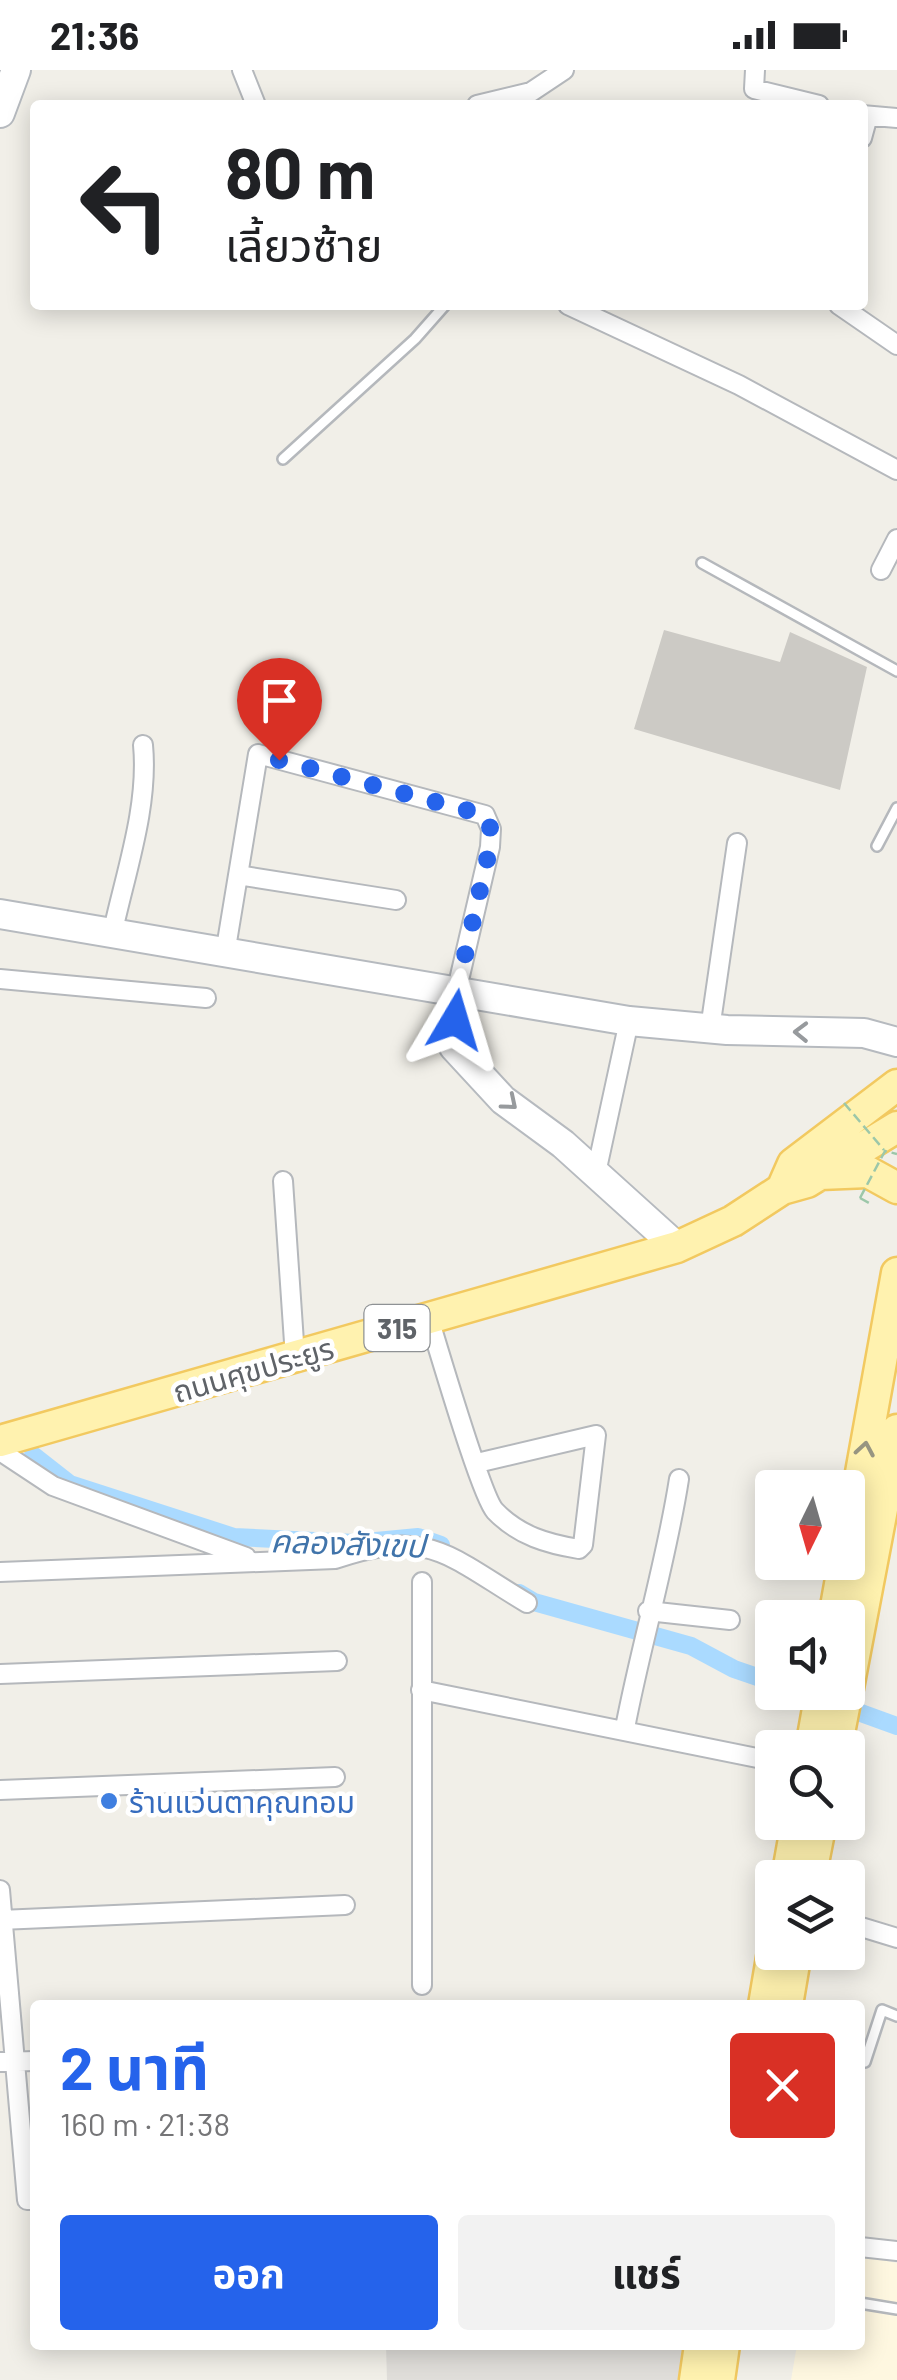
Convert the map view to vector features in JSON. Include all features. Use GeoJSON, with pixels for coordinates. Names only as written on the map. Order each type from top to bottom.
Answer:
{"type":"FeatureCollection","features":[{"type":"Feature","properties":{"kind":"main road","name":"ถนนศุขประยูร"},"geometry":{"type":"LineString","coordinates":[[782,1188],[793,1164],[897,1085]]}},
{"type":"Feature","properties":{"kind":"main road","name":"ถนนศุขประยูร"},"geometry":{"type":"LineString","coordinates":[[0,1441],[677,1247],[734,1221],[782,1188],[891,1139]]}},
{"type":"Feature","properties":{"kind":"main road"},"geometry":{"type":"LineString","coordinates":[[820,1174],[868,1172],[897,1188]]}},
{"type":"Feature","properties":{"kind":"main road"},"geometry":{"type":"LineString","coordinates":[[862,1470],[897,1273]]}},
{"type":"Feature","properties":{"kind":"main road"},"geometry":{"type":"LineString","coordinates":[[865,1606],[887,1531],[897,1430]]}},
{"type":"Feature","properties":{"kind":"main road"},"geometry":{"type":"LineString","coordinates":[[765,2000],[770,1970]]}},
{"type":"Feature","properties":{"kind":"main road"},"geometry":{"type":"LineString","coordinates":[[788,2000],[793,1970]]}},
{"type":"Feature","properties":{"kind":"main road"},"geometry":{"type":"LineString","coordinates":[[695,2380],[699,2350]]}},
{"type":"Feature","properties":{"kind":"main road"},"geometry":{"type":"LineString","coordinates":[[719,2380],[723,2350]]}},
{"type":"Feature","properties":{"kind":"street"},"geometry":{"type":"LineString","coordinates":[[0,113],[16,70]]}},
{"type":"Feature","properties":{"kind":"street"},"geometry":{"type":"LineString","coordinates":[[242,70],[254,100]]}},
{"type":"Feature","properties":{"kind":"street"},"geometry":{"type":"LineString","coordinates":[[498,100],[531,92],[564,70]]}},
{"type":"Feature","properties":{"kind":"street"},"geometry":{"type":"LineString","coordinates":[[755,70],[754,89],[798,100]]}},
{"type":"Feature","properties":{"kind":"street"},"geometry":{"type":"LineString","coordinates":[[868,116],[897,118]]}},
{"type":"Feature","properties":{"kind":"street"},"geometry":{"type":"LineString","coordinates":[[580,310],[739,385],[897,470]]}},
{"type":"Feature","properties":{"kind":"street"},"geometry":{"type":"LineString","coordinates":[[847,310],[897,345]]}},
{"type":"Feature","properties":{"kind":"street"},"geometry":{"type":"LineString","coordinates":[[881,570],[897,539]]}},
{"type":"Feature","properties":{"kind":"street"},"geometry":{"type":"LineString","coordinates":[[112,935],[139,811],[145,768],[143,745]]}},
{"type":"Feature","properties":{"kind":"street"},"geometry":{"type":"LineString","coordinates":[[225,954],[258,754],[485,815],[491,830],[490,847],[456,994],[454,1047],[503,1100],[596,1173],[677,1247]]}},
{"type":"Feature","properties":{"kind":"street"},"geometry":{"type":"LineString","coordinates":[[710,1029],[737,844]]}},
{"type":"Feature","properties":{"kind":"street"},"geometry":{"type":"LineString","coordinates":[[238,875],[396,900]]}},
{"type":"Feature","properties":{"kind":"street"},"geometry":{"type":"LineString","coordinates":[[0,914],[629,1021],[710,1029],[864,1034],[897,1042]]}},
{"type":"Feature","properties":{"kind":"street"},"geometry":{"type":"LineString","coordinates":[[0,979],[206,998]]}},
{"type":"Feature","properties":{"kind":"street"},"geometry":{"type":"LineString","coordinates":[[596,1173],[629,1021]]}},
{"type":"Feature","properties":{"kind":"street"},"geometry":{"type":"LineString","coordinates":[[283,1180],[295,1356]]}},
{"type":"Feature","properties":{"kind":"street"},"geometry":{"type":"LineString","coordinates":[[428,1319],[477,1464],[493,1510],[538,1542],[579,1549],[596,1434],[477,1464]]}},
{"type":"Feature","properties":{"kind":"street"},"geometry":{"type":"LineString","coordinates":[[0,1451],[53,1486],[251,1560]]}},
{"type":"Feature","properties":{"kind":"street"},"geometry":{"type":"LineString","coordinates":[[625,1728],[647,1614],[666,1555],[679,1479]]}},
{"type":"Feature","properties":{"kind":"street"},"geometry":{"type":"LineString","coordinates":[[0,1572],[335,1559],[373,1546],[432,1546],[527,1602]]}},
{"type":"Feature","properties":{"kind":"street"},"geometry":{"type":"LineString","coordinates":[[422,1582],[422,1985]]}},
{"type":"Feature","properties":{"kind":"street"},"geometry":{"type":"LineString","coordinates":[[647,1614],[730,1620]]}},
{"type":"Feature","properties":{"kind":"street"},"geometry":{"type":"LineString","coordinates":[[0,1674],[337,1661]]}},
{"type":"Feature","properties":{"kind":"street"},"geometry":{"type":"LineString","coordinates":[[421,1690],[755,1757]]}},
{"type":"Feature","properties":{"kind":"street"},"geometry":{"type":"LineString","coordinates":[[0,1790],[336,1777]]}},
{"type":"Feature","properties":{"kind":"street"},"geometry":{"type":"LineString","coordinates":[[0,1890],[30,2200]]}},
{"type":"Feature","properties":{"kind":"street"},"geometry":{"type":"LineString","coordinates":[[1,1920],[346,1905]]}},
{"type":"Feature","properties":{"kind":"street"},"geometry":{"type":"LineString","coordinates":[[865,1929],[897,1938]]}},
{"type":"Feature","properties":{"kind":"street"},"geometry":{"type":"LineString","coordinates":[[865,2248],[897,2251]]}},
{"type":"Feature","properties":{"kind":"lane"},"geometry":{"type":"LineString","coordinates":[[283,460],[415,339],[441,310]]}},
{"type":"Feature","properties":{"kind":"lane"},"geometry":{"type":"LineString","coordinates":[[702,562],[897,671]]}},
{"type":"Feature","properties":{"kind":"lane"},"geometry":{"type":"LineString","coordinates":[[876,846],[897,808]]}},
{"type":"Feature","properties":{"kind":"lane"},"geometry":{"type":"LineString","coordinates":[[865,2062],[882,2010],[897,2016]]}},
{"type":"Feature","properties":{"kind":"lane"},"geometry":{"type":"LineString","coordinates":[[865,2303],[897,2309]]}},
{"type":"Feature","properties":{"kind":"path"},"geometry":{"type":"LineString","coordinates":[[844,1103],[891,1139],[897,1154]]}},
{"type":"Feature","properties":{"kind":"path"},"geometry":{"type":"LineString","coordinates":[[870,1204],[860,1198],[891,1139]]}},
{"type":"Feature","properties":{"kind":"shaded area"},"geometry":{"type":"Polygon","coordinates":[[[865,2257],[897,2263],[897,2380],[791,2380],[796,2350],[865,2350],[865,2257]]]}},
{"type":"Feature","properties":{"kind":"shaded area"},"geometry":{"type":"Polygon","coordinates":[[[386,2350],[699,2350],[695,2380],[387,2380],[386,2350]]]}},
{"type":"Feature","properties":{"kind":"building"},"geometry":{"type":"Polygon","coordinates":[[[664,630],[780,662],[790,632],[867,667],[840,790],[634,729],[664,630]]]}},
{"type":"Feature","properties":{"kind":"waterway","name":"คลองสังเขป"},"geometry":{"type":"LineString","coordinates":[[33,1455],[70,1484],[234,1537],[355,1543],[418,1537],[441,1545]]}},
{"type":"Feature","properties":{"kind":"waterway","name":"คลองสังเขป"},"geometry":{"type":"LineString","coordinates":[[519,1593],[534,1602],[691,1646],[755,1676]]}},
{"type":"Feature","properties":{"kind":"waterway","name":"คลองสังเขป"},"geometry":{"type":"LineString","coordinates":[[853,1710],[897,1726]]}},
{"type":"Feature","properties":{"kind":"place","name":"ร้านแว่นตาคุณทอม"},"geometry":{"type":"Point","coordinates":[109,1801]}},
{"type":"Feature","properties":{"kind":"route"},"geometry":{"type":"LineString","coordinates":[[279,760],[485,815],[491,830],[490,847],[456,994],[455,1020]]}}]}
